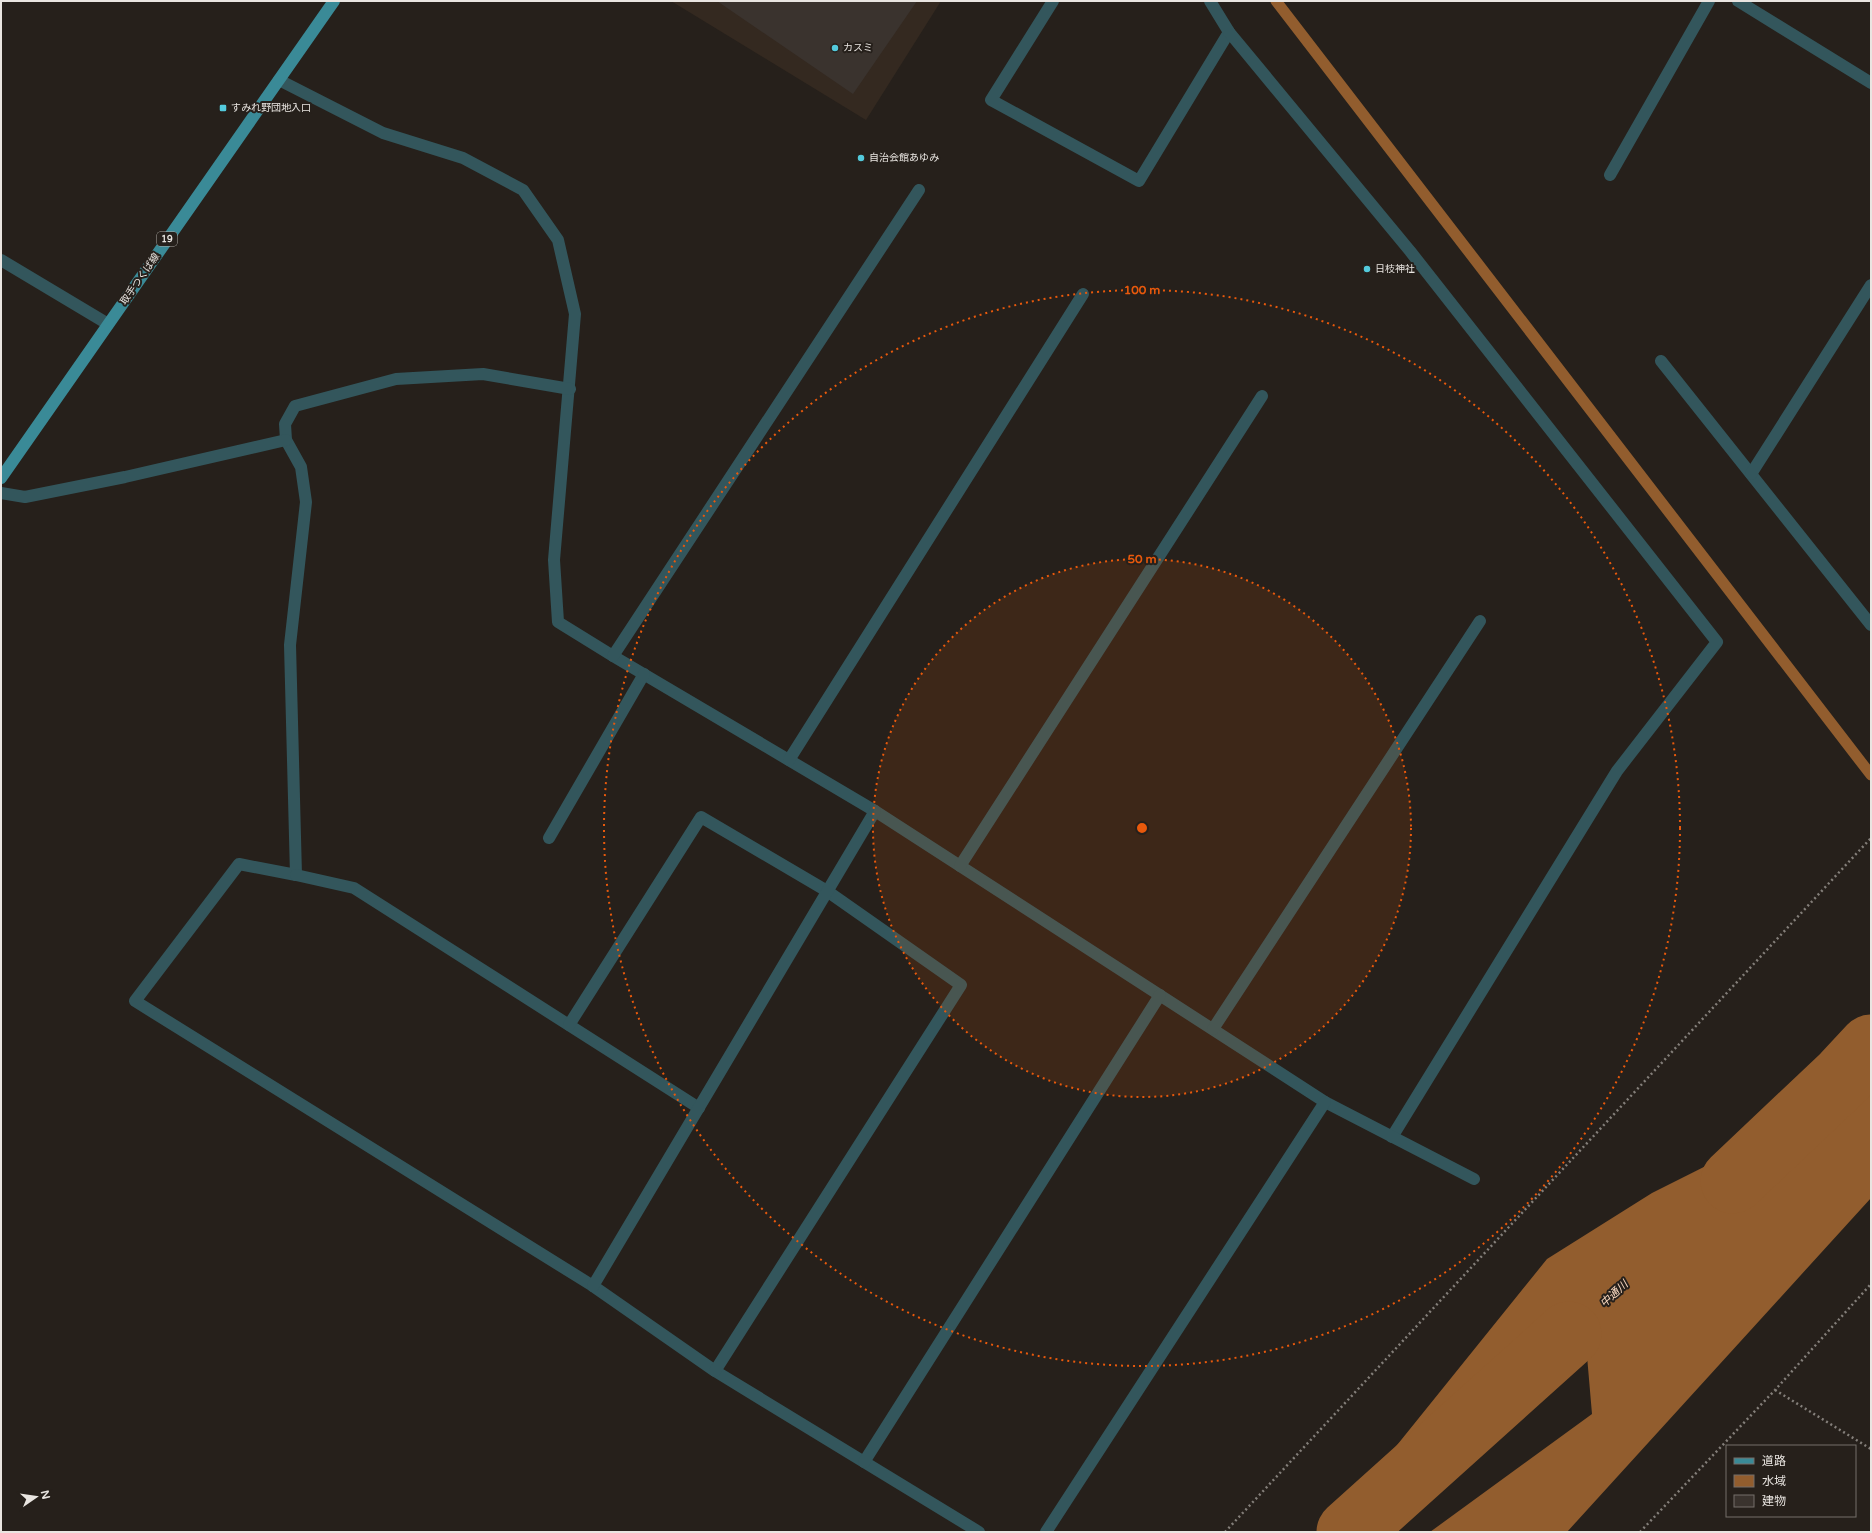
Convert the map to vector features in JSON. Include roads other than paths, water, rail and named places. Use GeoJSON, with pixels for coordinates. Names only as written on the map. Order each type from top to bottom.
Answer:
{"type":"FeatureCollection","features":[{"type":"Feature","properties":{"kind":"main road","name":"取手つくば線"},"geometry":{"type":"LineString","coordinates":[[1,478],[334,1]]}},
{"type":"Feature","properties":{"kind":"street"},"geometry":{"type":"LineString","coordinates":[[1054,1],[991,100],[1138,181],[1229,32]]}},
{"type":"Feature","properties":{"kind":"street"},"geometry":{"type":"LineString","coordinates":[[1210,1],[1229,32],[1410,251],[1716,642],[1616,771],[1392,1137]]}},
{"type":"Feature","properties":{"kind":"street"},"geometry":{"type":"LineString","coordinates":[[1610,176],[1709,1]]}},
{"type":"Feature","properties":{"kind":"street"},"geometry":{"type":"LineString","coordinates":[[1738,1],[1871,82]]}},
{"type":"Feature","properties":{"kind":"street"},"geometry":{"type":"LineString","coordinates":[[279,80],[383,132],[463,158],[523,190],[558,240],[575,314],[570,389],[554,560],[558,622],[875,811],[1325,1102],[1474,1179]]}},
{"type":"Feature","properties":{"kind":"street"},"geometry":{"type":"LineString","coordinates":[[613,656],[919,190]]}},
{"type":"Feature","properties":{"kind":"street"},"geometry":{"type":"LineString","coordinates":[[1,260],[108,324]]}},
{"type":"Feature","properties":{"kind":"street"},"geometry":{"type":"LineString","coordinates":[[1751,474],[1871,285]]}},
{"type":"Feature","properties":{"kind":"street"},"geometry":{"type":"LineString","coordinates":[[789,760],[1083,294]]}},
{"type":"Feature","properties":{"kind":"street"},"geometry":{"type":"LineString","coordinates":[[1661,361],[1871,625]]}},
{"type":"Feature","properties":{"kind":"street"},"geometry":{"type":"LineString","coordinates":[[296,874],[290,645],[306,502],[301,467],[286,440],[285,424],[295,406],[396,379],[483,374],[570,389]]}},
{"type":"Feature","properties":{"kind":"street"},"geometry":{"type":"LineString","coordinates":[[960,866],[1262,396]]}},
{"type":"Feature","properties":{"kind":"street"},"geometry":{"type":"LineString","coordinates":[[1,493],[25,497],[125,477],[286,440]]}},
{"type":"Feature","properties":{"kind":"street"},"geometry":{"type":"LineString","coordinates":[[1213,1029],[1480,621]]}},
{"type":"Feature","properties":{"kind":"street"},"geometry":{"type":"LineString","coordinates":[[549,838],[644,674]]}},
{"type":"Feature","properties":{"kind":"street"},"geometry":{"type":"LineString","coordinates":[[593,1286],[875,811]]}},
{"type":"Feature","properties":{"kind":"street"},"geometry":{"type":"LineString","coordinates":[[569,1025],[701,818],[827,891],[961,985],[715,1371]]}},
{"type":"Feature","properties":{"kind":"street"},"geometry":{"type":"LineString","coordinates":[[698,1108],[354,888],[296,874],[239,864],[135,1001],[593,1286],[715,1371],[979,1532]]}},
{"type":"Feature","properties":{"kind":"street"},"geometry":{"type":"LineString","coordinates":[[864,1462],[1160,995]]}},
{"type":"Feature","properties":{"kind":"street"},"geometry":{"type":"LineString","coordinates":[[1046,1532],[1325,1102]]}},
{"type":"Feature","properties":{"kind":"water"},"geometry":{"type":"Polygon","coordinates":[[[1871,1065],[1871,1198],[1567,1532],[1430,1532],[1592,1414],[1587,1356],[1424,1430],[1385,1532],[1327,1532],[1547,1259],[1652,1193],[1833,1102],[1871,1065]]]}},
{"type":"Feature","properties":{"kind":"waterway"},"geometry":{"type":"LineString","coordinates":[[1276,1],[1871,775]]}},
{"type":"Feature","properties":{"kind":"waterway","name":"中通川"},"geometry":{"type":"LineString","coordinates":[[1733,1181],[1844,1076],[1871,1047]]}},
{"type":"Feature","properties":{"kind":"waterway","name":"中通川"},"geometry":{"type":"LineString","coordinates":[[1349,1532],[1569,1334]]}},
{"type":"Feature","properties":{"kind":"place","name":"カスミ"},"geometry":{"type":"Point","coordinates":[835,48]}},
{"type":"Feature","properties":{"kind":"place","name":"すみれ野団地入口"},"geometry":{"type":"Point","coordinates":[223,108]}},
{"type":"Feature","properties":{"kind":"place","name":"自治会館あゆみ"},"geometry":{"type":"Point","coordinates":[861,158]}},
{"type":"Feature","properties":{"kind":"place","name":"日枝神社"},"geometry":{"type":"Point","coordinates":[1367,269]}}]}
